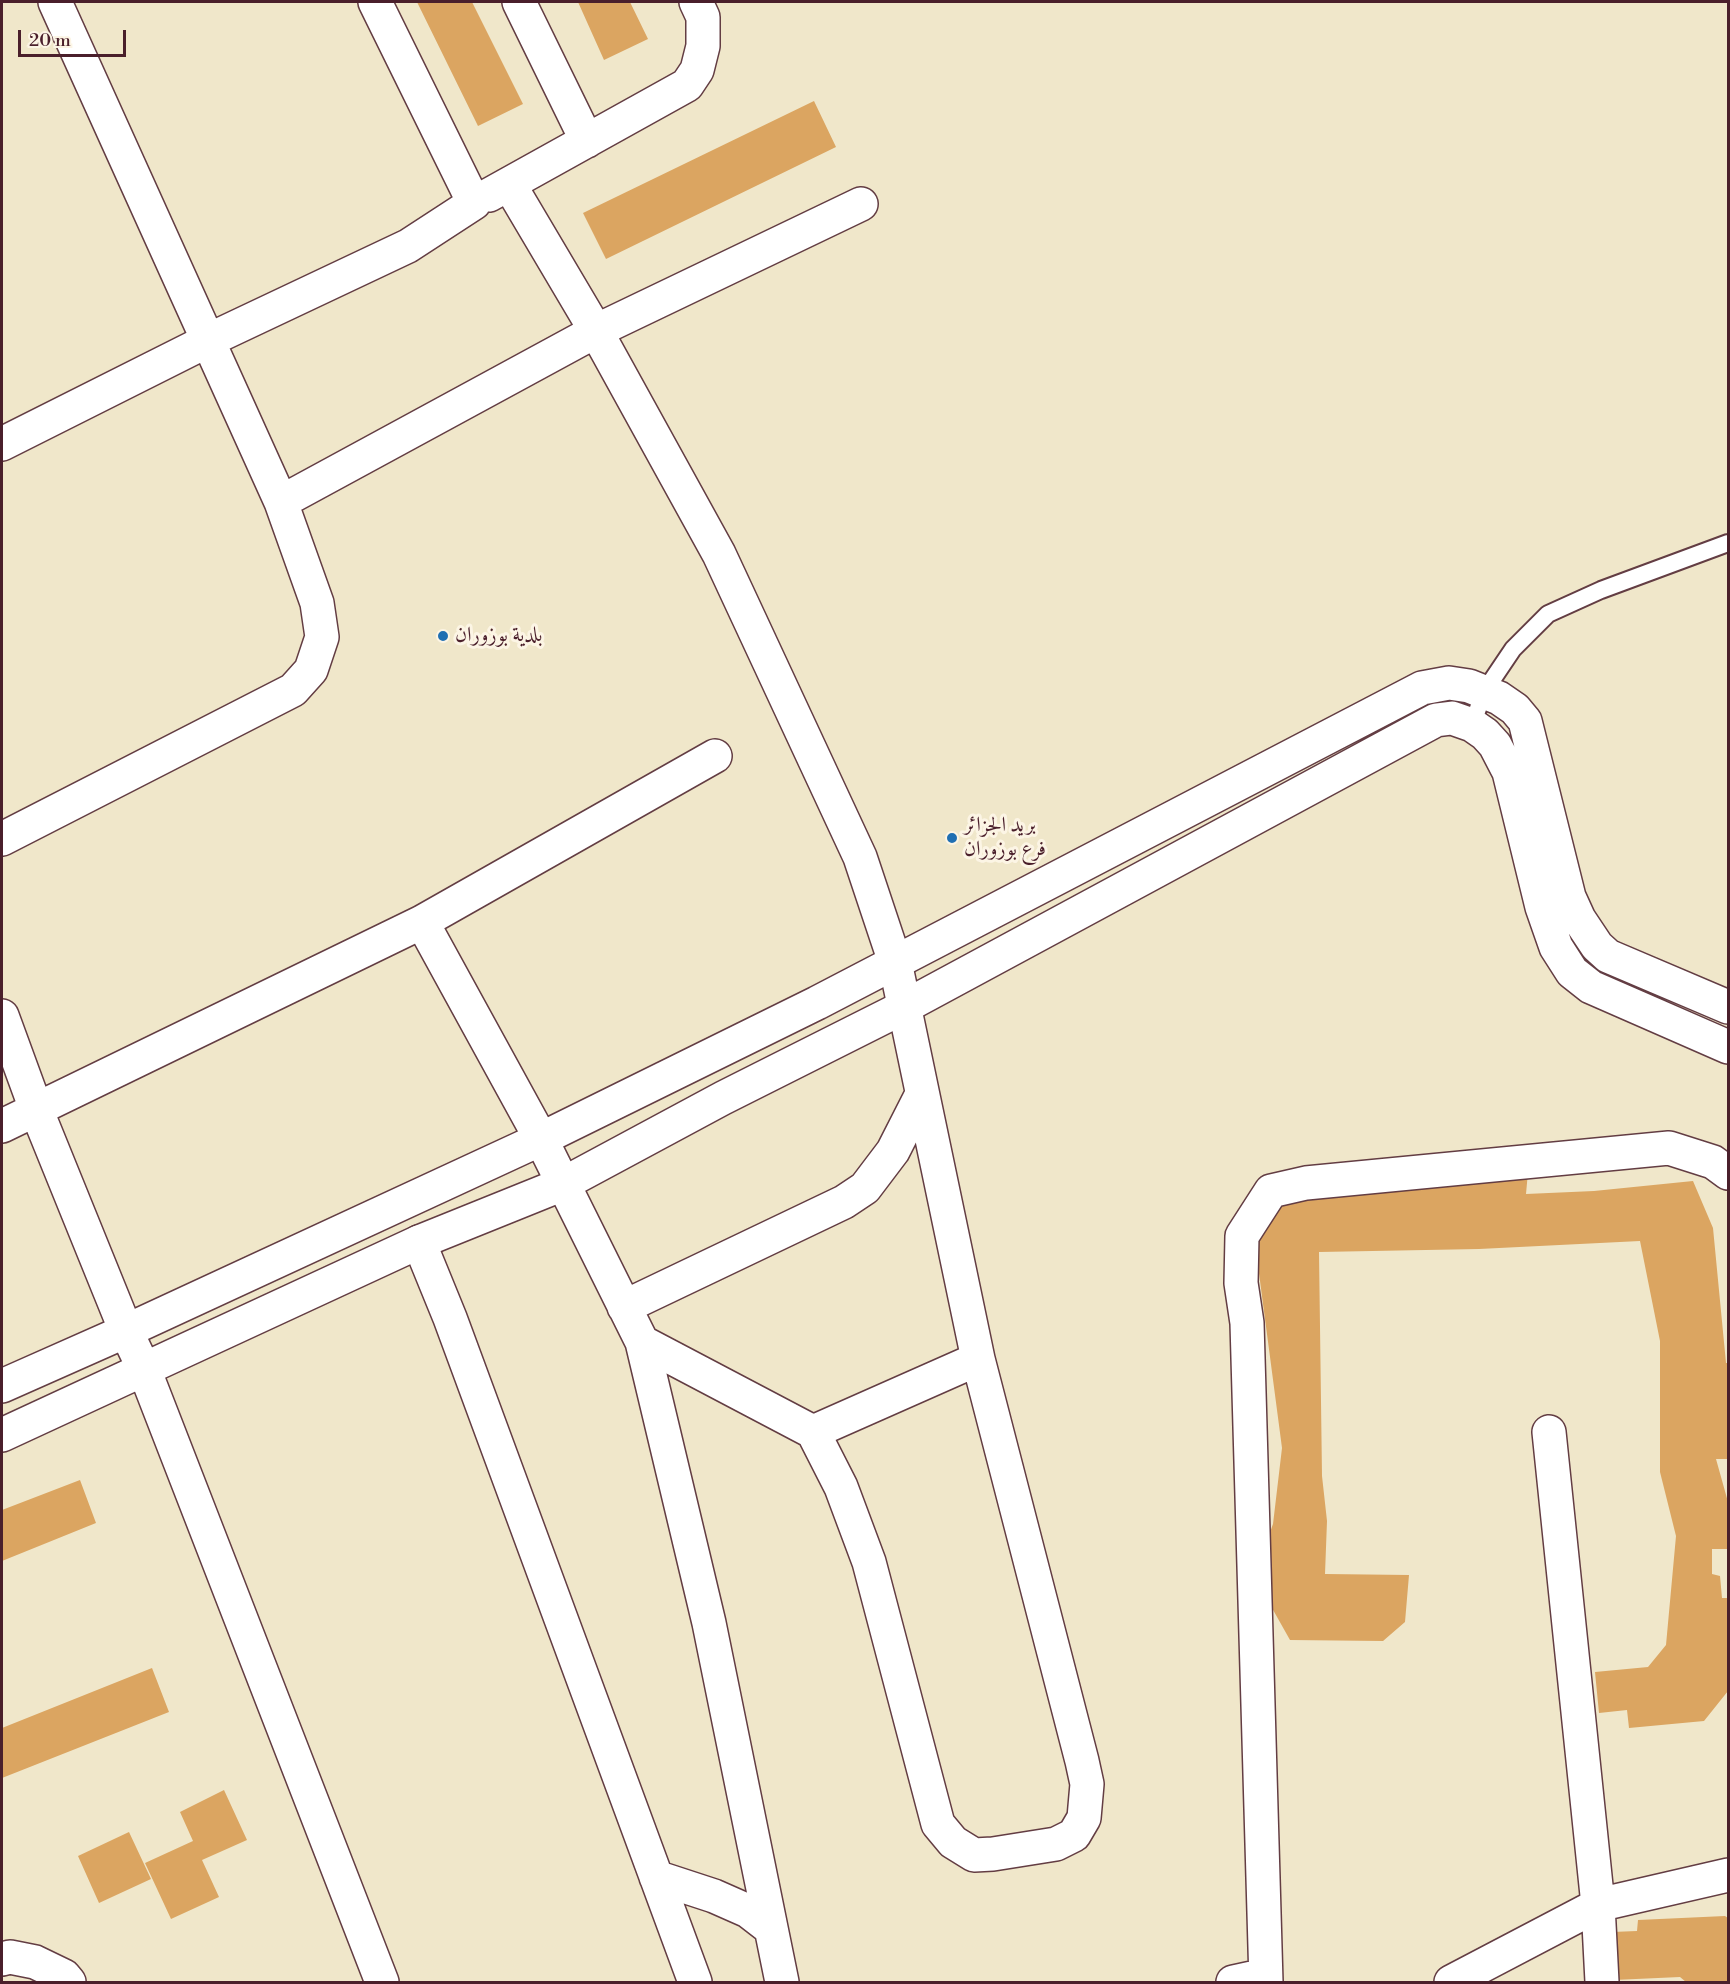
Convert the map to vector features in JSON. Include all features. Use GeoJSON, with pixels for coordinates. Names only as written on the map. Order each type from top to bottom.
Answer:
{"type":"FeatureCollection","features":[{"type":"Feature","properties":{"kind":"street"},"geometry":{"type":"LineString","coordinates":[[2,839],[293,690],[311,670],[322,637],[317,603],[282,502],[55,2]]}},
{"type":"Feature","properties":{"kind":"street"},"geometry":{"type":"LineString","coordinates":[[375,2],[474,203]]}},
{"type":"Feature","properties":{"kind":"street"},"geometry":{"type":"LineString","coordinates":[[519,2],[587,141]]}},
{"type":"Feature","properties":{"kind":"street"},"geometry":{"type":"LineString","coordinates":[[2,444],[209,340],[408,246],[474,203],[687,85],[697,70],[704,46],[703,17],[696,2]]}},
{"type":"Feature","properties":{"kind":"street"},"geometry":{"type":"LineString","coordinates":[[509,184],[596,331],[719,554],[860,857],[895,962],[978,1359],[1087,1784],[1084,1818],[1074,1835],[1056,1844],[993,1854],[974,1855],[953,1842],[938,1824],[869,1562],[841,1487],[813,1432],[642,1342]]}},
{"type":"Feature","properties":{"kind":"street"},"geometry":{"type":"LineString","coordinates":[[282,502],[596,331],[861,204]]}},
{"type":"Feature","properties":{"kind":"street"},"geometry":{"type":"LineString","coordinates":[[2,1386],[541,1139],[817,1003],[1422,688],[1449,683],[1469,686],[1515,709],[1525,721],[1569,897],[1579,919],[1597,946],[1616,960],[1728,1007]]}},
{"type":"Feature","properties":{"kind":"street"},"geometry":{"type":"LineString","coordinates":[[2,1435],[419,1242],[563,1184],[723,1098],[904,1007],[1437,720],[1452,718],[1472,725],[1495,745],[1509,772],[1542,907],[1556,946],[1572,972],[1591,987],[1728,1047]]}},
{"type":"Feature","properties":{"kind":"street"},"geometry":{"type":"LineString","coordinates":[[2,1126],[422,922],[715,756]]}},
{"type":"Feature","properties":{"kind":"street"},"geometry":{"type":"LineString","coordinates":[[422,922],[541,1139],[642,1342],[709,1623],[782,1983]]}},
{"type":"Feature","properties":{"kind":"street"},"geometry":{"type":"LineString","coordinates":[[817,1003],[838,1040]]}},
{"type":"Feature","properties":{"kind":"street"},"geometry":{"type":"LineString","coordinates":[[2,1016],[36,1109],[126,1331],[144,1369],[382,1983]]}},
{"type":"Feature","properties":{"kind":"street"},"geometry":{"type":"LineString","coordinates":[[624,1307],[844,1202],[865,1188],[893,1151],[922,1094]]}},
{"type":"Feature","properties":{"kind":"street"},"geometry":{"type":"LineString","coordinates":[[1233,1983],[1266,1979],[1247,1323],[1242,1283],[1242,1236],[1271,1191],[1306,1183],[1669,1148],[1713,1162],[1728,1173]]}},
{"type":"Feature","properties":{"kind":"street"},"geometry":{"type":"LineString","coordinates":[[419,1242],[450,1318],[695,1983]]}},
{"type":"Feature","properties":{"kind":"street"},"geometry":{"type":"LineString","coordinates":[[813,1432],[978,1359]]}},
{"type":"Feature","properties":{"kind":"street"},"geometry":{"type":"LineString","coordinates":[[1549,1432],[1598,1905],[1602,1983]]}},
{"type":"Feature","properties":{"kind":"street"},"geometry":{"type":"LineString","coordinates":[[1451,1983],[1598,1905],[1728,1875]]}},
{"type":"Feature","properties":{"kind":"street"},"geometry":{"type":"LineString","coordinates":[[656,1877],[678,1883],[748,1911],[770,1928]]}},
{"type":"Feature","properties":{"kind":"street"},"geometry":{"type":"LineString","coordinates":[[2,1959],[10,1957],[35,1962],[64,1976],[69,1983]]}},
{"type":"Feature","properties":{"kind":"lane"},"geometry":{"type":"LineString","coordinates":[[1472,725],[1484,692],[1513,649],[1548,614],[1601,590],[1728,543]]}},
{"type":"Feature","properties":{"kind":"building"},"geometry":{"type":"Polygon","coordinates":[[[417,2],[472,2],[523,104],[478,126],[417,2]]]}},
{"type":"Feature","properties":{"kind":"building"},"geometry":{"type":"Polygon","coordinates":[[[578,2],[630,2],[648,39],[604,60],[578,2]]]}},
{"type":"Feature","properties":{"kind":"building"},"geometry":{"type":"Polygon","coordinates":[[[814,101],[836,147],[606,259],[583,213],[814,101]]]}},
{"type":"Feature","properties":{"kind":"building"},"geometry":{"type":"Polygon","coordinates":[[[1528,1172],[1526,1194],[1594,1191],[1693,1181],[1713,1228],[1726,1363],[1728,1363],[1728,1459],[1716,1459],[1728,1502],[1728,1549],[1712,1549],[1712,1574],[1720,1576],[1722,1598],[1728,1598],[1728,1691],[1704,1721],[1629,1728],[1627,1710],[1599,1713],[1595,1672],[1648,1667],[1666,1645],[1676,1536],[1660,1472],[1660,1341],[1640,1241],[1479,1249],[1319,1252],[1322,1476],[1327,1521],[1325,1574],[1409,1575],[1405,1622],[1383,1641],[1290,1640],[1254,1576],[1273,1524],[1282,1448],[1255,1243],[1271,1191],[1528,1172]]]}},
{"type":"Feature","properties":{"kind":"building"},"geometry":{"type":"Polygon","coordinates":[[[80,1480],[96,1523],[2,1561],[2,1510],[80,1480]]]}},
{"type":"Feature","properties":{"kind":"building"},"geometry":{"type":"Polygon","coordinates":[[[152,1668],[169,1712],[2,1778],[2,1728],[152,1668]]]}},
{"type":"Feature","properties":{"kind":"building"},"geometry":{"type":"Polygon","coordinates":[[[224,1790],[247,1840],[202,1860],[219,1897],[171,1919],[145,1863],[193,1841],[180,1812],[224,1790]]]}},
{"type":"Feature","properties":{"kind":"building"},"geometry":{"type":"Polygon","coordinates":[[[129,1832],[151,1879],[99,1903],[78,1856],[129,1832]]]}},
{"type":"Feature","properties":{"kind":"building"},"geometry":{"type":"Polygon","coordinates":[[[1725,1916],[1728,1918],[1728,1982],[1686,1982],[1680,1977],[1614,1980],[1612,1932],[1637,1931],[1638,1920],[1725,1916]]]}},
{"type":"Feature","properties":{"kind":"place","name":"بلدية بوزوران"},"geometry":{"type":"Point","coordinates":[443,636]}},
{"type":"Feature","properties":{"kind":"place","name":"بريد الجزائر فرع بوزوران"},"geometry":{"type":"Point","coordinates":[952,838]}}]}
